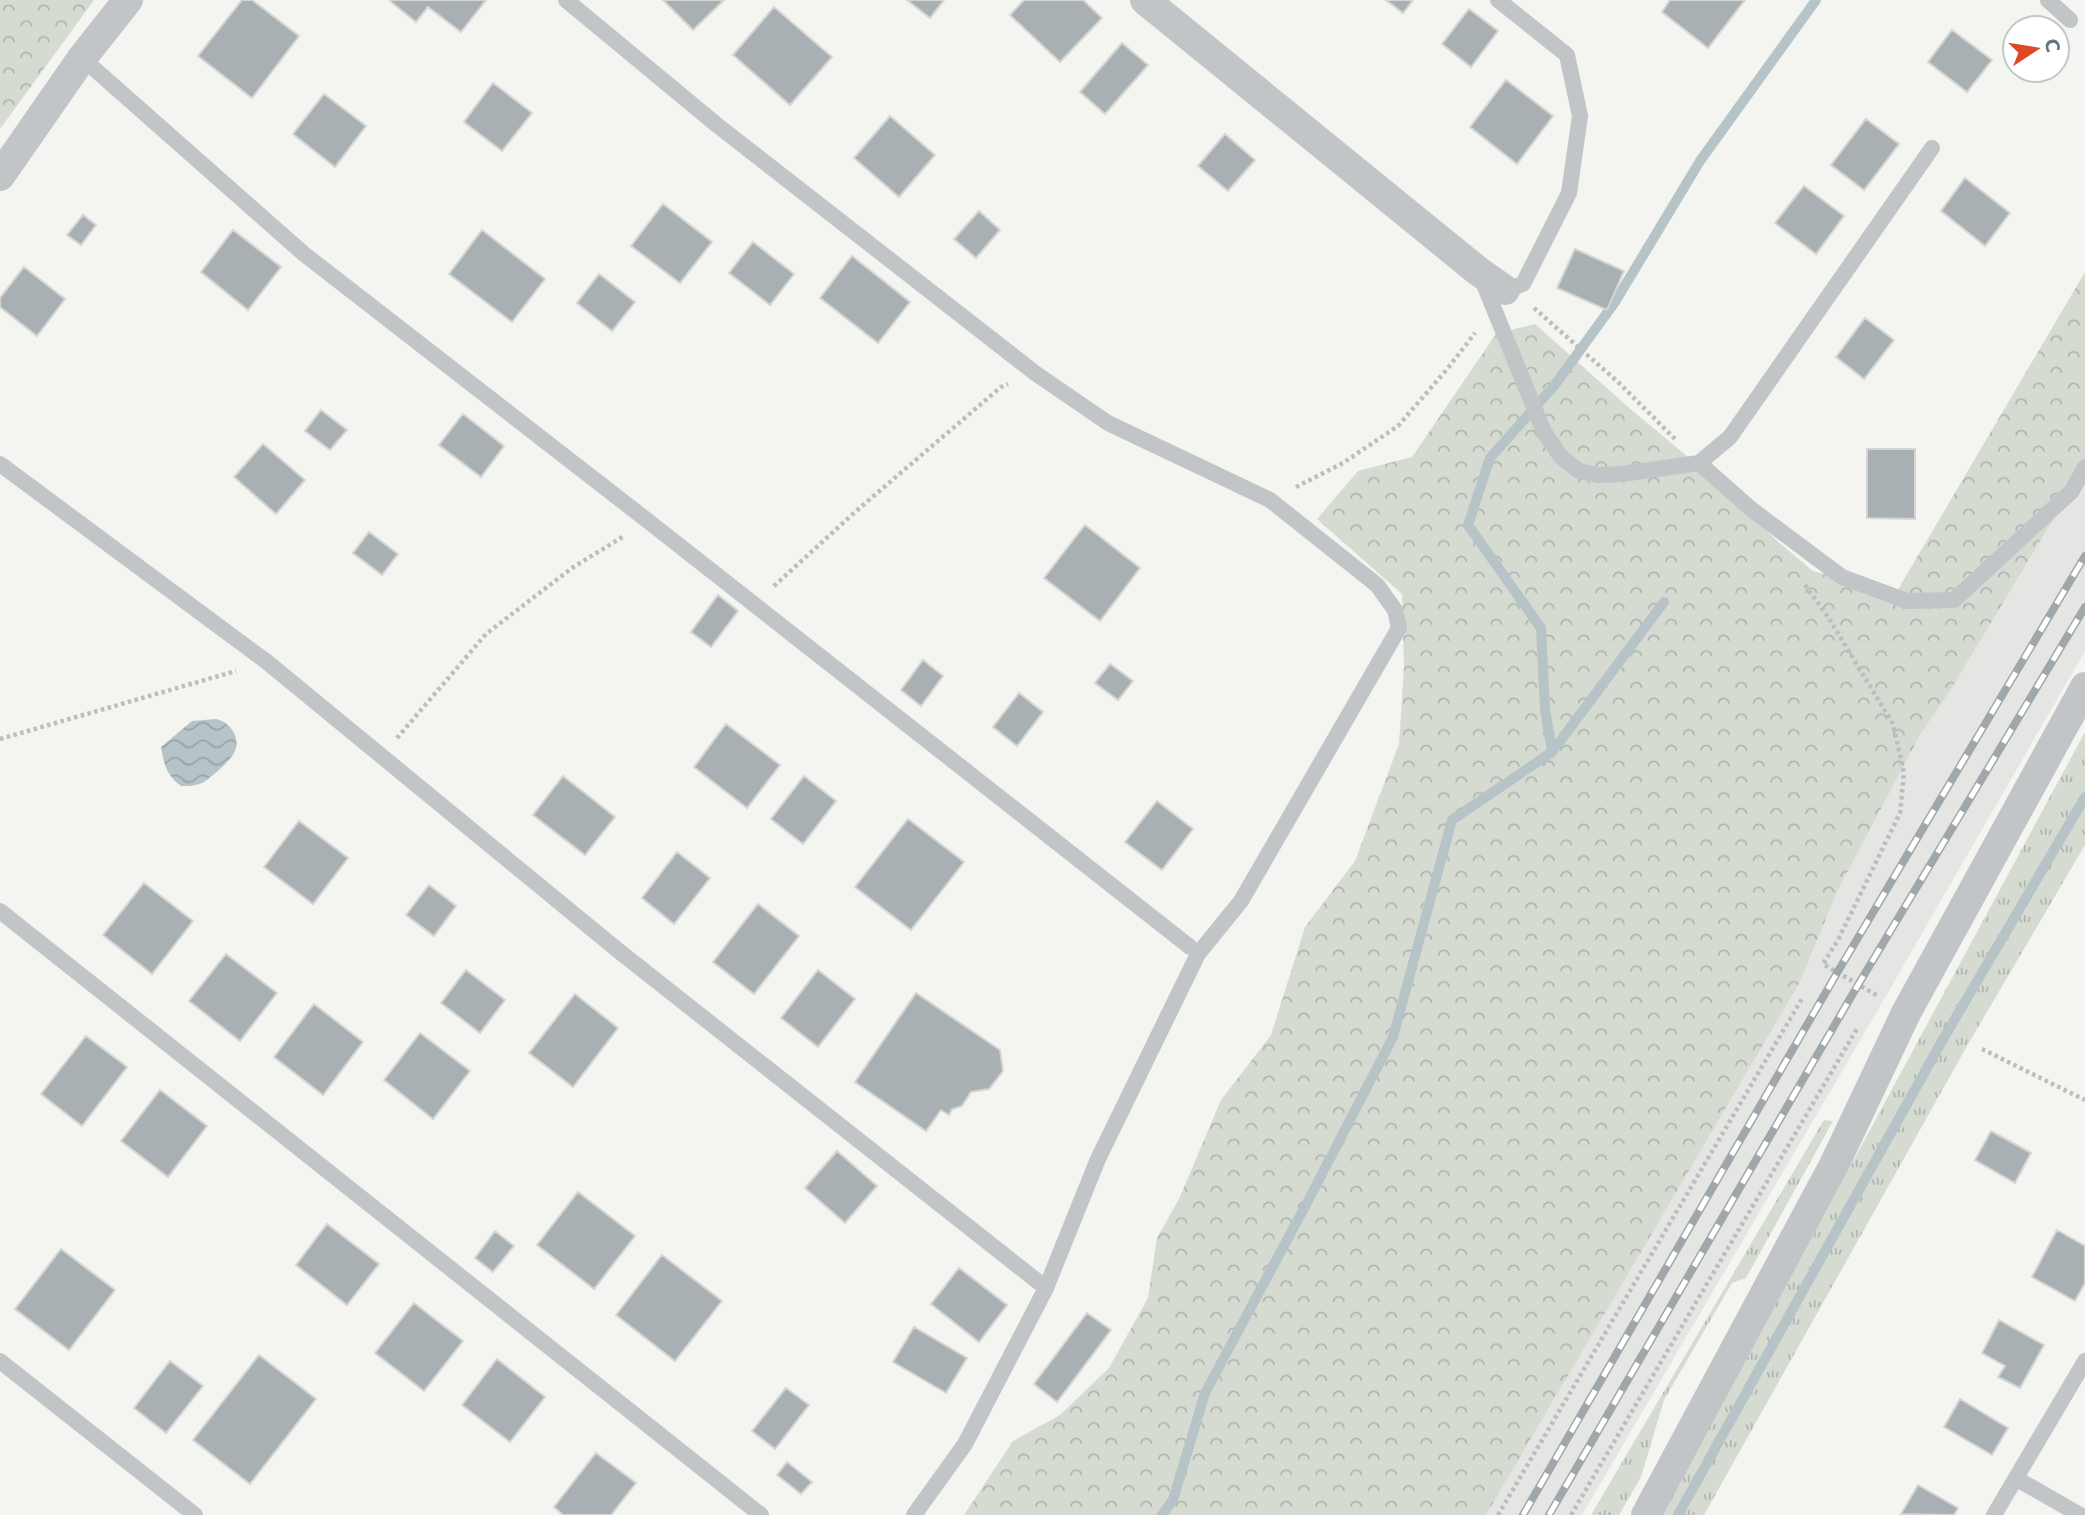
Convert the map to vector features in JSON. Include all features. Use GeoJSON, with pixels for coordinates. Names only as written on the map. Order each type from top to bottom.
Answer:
{"type":"FeatureCollection","features":[{"type":"Feature","properties":{"kind":"street"},"geometry":{"type":"LineString","coordinates":[[0,176],[82,58],[128,0]]}},
{"type":"Feature","properties":{"kind":"street"},"geometry":{"type":"LineString","coordinates":[[1144,0],[1478,271],[1508,300]]}},
{"type":"Feature","properties":{"kind":"street"},"geometry":{"type":"LineString","coordinates":[[1646,1515],[1833,1165],[1906,1013],[2085,687]]}},
{"type":"Feature","properties":{"kind":"lane"},"geometry":{"type":"LineString","coordinates":[[566,0],[716,125],[1035,373],[1108,423],[1270,500],[1377,585],[1395,610],[1399,628],[1241,901],[1198,954],[1098,1159],[1046,1288],[965,1444],[914,1515]]}},
{"type":"Feature","properties":{"kind":"lane"},"geometry":{"type":"LineString","coordinates":[[1498,0],[1567,55],[1580,116],[1569,193],[1523,284],[1508,300],[1530,401],[1544,432],[1561,457],[1578,471],[1598,475],[1622,474],[1699,463],[1730,438],[1932,148]]}},
{"type":"Feature","properties":{"kind":"lane"},"geometry":{"type":"LineString","coordinates":[[2048,0],[2063,14]]}},
{"type":"Feature","properties":{"kind":"lane"},"geometry":{"type":"LineString","coordinates":[[82,58],[303,254],[1190,947]]}},
{"type":"Feature","properties":{"kind":"lane"},"geometry":{"type":"LineString","coordinates":[[1699,463],[1751,509],[1842,577],[1907,601],[1954,600],[2072,491],[2085,467]]}},
{"type":"Feature","properties":{"kind":"lane"},"geometry":{"type":"LineString","coordinates":[[0,464],[267,662],[620,952],[1046,1288]]}},
{"type":"Feature","properties":{"kind":"lane"},"geometry":{"type":"LineString","coordinates":[[0,911],[761,1515]]}},
{"type":"Feature","properties":{"kind":"lane"},"geometry":{"type":"LineString","coordinates":[[0,1361],[195,1515]]}},
{"type":"Feature","properties":{"kind":"lane"},"geometry":{"type":"LineString","coordinates":[[1994,1515],[2085,1361]]}},
{"type":"Feature","properties":{"kind":"lane"},"geometry":{"type":"LineString","coordinates":[[2017,1479],[2080,1515]]}},
{"type":"Feature","properties":{"kind":"path"},"geometry":{"type":"LineString","coordinates":[[1270,500],[1343,463],[1398,426],[1508,300],[1618,382],[1699,463]]}},
{"type":"Feature","properties":{"kind":"path"},"geometry":{"type":"LineString","coordinates":[[753,604],[1001,387],[1035,373]]}},
{"type":"Feature","properties":{"kind":"path"},"geometry":{"type":"LineString","coordinates":[[382,756],[486,634],[572,568],[648,521]]}},
{"type":"Feature","properties":{"kind":"path"},"geometry":{"type":"LineString","coordinates":[[1805,585],[1893,724],[1904,773],[1900,813],[1838,940],[1823,964],[1906,1013]]}},
{"type":"Feature","properties":{"kind":"path"},"geometry":{"type":"LineString","coordinates":[[0,738],[267,662]]}},
{"type":"Feature","properties":{"kind":"path"},"geometry":{"type":"LineString","coordinates":[[1498,1515],[1803,997]]}},
{"type":"Feature","properties":{"kind":"path"},"geometry":{"type":"LineString","coordinates":[[1571,1515],[1857,1027]]}},
{"type":"Feature","properties":{"kind":"path"},"geometry":{"type":"LineString","coordinates":[[1982,1049],[2085,1100]]}},
{"type":"Feature","properties":{"kind":"shaded area"},"geometry":{"type":"Polygon","coordinates":[[[2085,467],[2085,651],[1582,1515],[1486,1515],[1799,984],[1838,890],[1920,735],[1953,686],[2085,467]]]}},
{"type":"Feature","properties":{"kind":"green space"},"geometry":{"type":"Polygon","coordinates":[[[0,0],[94,0],[0,129],[0,0]]]}},
{"type":"Feature","properties":{"kind":"green space"},"geometry":{"type":"Polygon","coordinates":[[[2085,272],[2085,467],[1953,686],[1920,735],[1838,890],[1799,984],[1486,1515],[964,1515],[1013,1441],[1060,1415],[1109,1368],[1148,1298],[1157,1238],[1179,1199],[1221,1100],[1271,1035],[1305,927],[1355,861],[1399,744],[1404,668],[1402,594],[1317,519],[1358,471],[1412,457],[1496,334],[1535,324],[1718,482],[1777,541],[1813,571],[1862,584],[1893,598],[2085,272]]]}},
{"type":"Feature","properties":{"kind":"green space"},"geometry":{"type":"Polygon","coordinates":[[[2085,732],[2085,845],[1967,1046],[1704,1515],[1662,1515],[2085,732]]]}},
{"type":"Feature","properties":{"kind":"green space"},"geometry":{"type":"Polygon","coordinates":[[[1824,1120],[1833,1121],[1746,1278],[1732,1283],[1664,1400],[1641,1477],[1619,1515],[1591,1515],[1824,1120]]]}},
{"type":"Feature","properties":{"kind":"water"},"geometry":{"type":"Polygon","coordinates":[[[216,719],[226,723],[236,736],[234,753],[225,765],[206,781],[197,785],[181,786],[166,769],[161,747],[192,721],[216,719]]]}},
{"type":"Feature","properties":{"kind":"building"},"geometry":{"type":"Polygon","coordinates":[[[242,0],[252,0],[299,36],[252,98],[198,56],[242,0]]]}},
{"type":"Feature","properties":{"kind":"building"},"geometry":{"type":"Polygon","coordinates":[[[391,0],[486,0],[461,32],[428,7],[416,22],[391,0]]]}},
{"type":"Feature","properties":{"kind":"building"},"geometry":{"type":"Polygon","coordinates":[[[663,0],[724,0],[693,30],[663,0]]]}},
{"type":"Feature","properties":{"kind":"building"},"geometry":{"type":"Polygon","coordinates":[[[907,0],[944,0],[930,18],[907,0]]]}},
{"type":"Feature","properties":{"kind":"building"},"geometry":{"type":"Polygon","coordinates":[[[1024,0],[1083,0],[1102,18],[1060,62],[1010,15],[1024,0]]]}},
{"type":"Feature","properties":{"kind":"building"},"geometry":{"type":"Polygon","coordinates":[[[1386,0],[1413,0],[1403,13],[1386,0]]]}},
{"type":"Feature","properties":{"kind":"building"},"geometry":{"type":"Polygon","coordinates":[[[1670,0],[1745,0],[1708,48],[1662,12],[1670,0]]]}},
{"type":"Feature","properties":{"kind":"building"},"geometry":{"type":"Polygon","coordinates":[[[774,7],[832,57],[790,105],[733,55],[774,7]]]}},
{"type":"Feature","properties":{"kind":"building"},"geometry":{"type":"Polygon","coordinates":[[[1469,9],[1498,31],[1471,67],[1442,44],[1469,9]]]}},
{"type":"Feature","properties":{"kind":"building"},"geometry":{"type":"Polygon","coordinates":[[[1952,30],[1992,60],[1967,92],[1928,62],[1952,30]]]}},
{"type":"Feature","properties":{"kind":"building"},"geometry":{"type":"Polygon","coordinates":[[[1122,43],[1148,65],[1105,114],[1080,92],[1122,43]]]}},
{"type":"Feature","properties":{"kind":"building"},"geometry":{"type":"Polygon","coordinates":[[[1506,80],[1553,116],[1517,164],[1470,127],[1506,80]]]}},
{"type":"Feature","properties":{"kind":"building"},"geometry":{"type":"Polygon","coordinates":[[[493,83],[532,113],[502,151],[464,122],[493,83]]]}},
{"type":"Feature","properties":{"kind":"building"},"geometry":{"type":"Polygon","coordinates":[[[324,94],[366,126],[335,167],[293,134],[324,94]]]}},
{"type":"Feature","properties":{"kind":"building"},"geometry":{"type":"Polygon","coordinates":[[[890,116],[935,155],[899,197],[854,158],[890,116]]]}},
{"type":"Feature","properties":{"kind":"building"},"geometry":{"type":"Polygon","coordinates":[[[1866,119],[1899,144],[1864,190],[1831,165],[1866,119]]]}},
{"type":"Feature","properties":{"kind":"building"},"geometry":{"type":"Polygon","coordinates":[[[1225,134],[1255,160],[1228,191],[1198,166],[1225,134]]]}},
{"type":"Feature","properties":{"kind":"building"},"geometry":{"type":"Polygon","coordinates":[[[1965,178],[2010,213],[1985,246],[1941,211],[1965,178]]]}},
{"type":"Feature","properties":{"kind":"building"},"geometry":{"type":"Polygon","coordinates":[[[1804,186],[1844,216],[1816,254],[1775,223],[1804,186]]]}},
{"type":"Feature","properties":{"kind":"building"},"geometry":{"type":"Polygon","coordinates":[[[663,204],[712,242],[680,283],[631,246],[663,204]]]}},
{"type":"Feature","properties":{"kind":"building"},"geometry":{"type":"Polygon","coordinates":[[[979,211],[1000,230],[976,258],[954,239],[979,211]]]}},
{"type":"Feature","properties":{"kind":"building"},"geometry":{"type":"Polygon","coordinates":[[[83,215],[96,225],[81,245],[67,235],[83,215]]]}},
{"type":"Feature","properties":{"kind":"building"},"geometry":{"type":"Polygon","coordinates":[[[233,230],[281,267],[248,310],[201,272],[233,230]]]}},
{"type":"Feature","properties":{"kind":"building"},"geometry":{"type":"Polygon","coordinates":[[[482,230],[545,279],[512,322],[449,274],[482,230]]]}},
{"type":"Feature","properties":{"kind":"building"},"geometry":{"type":"Polygon","coordinates":[[[753,242],[794,274],[770,305],[729,273],[753,242]]]}},
{"type":"Feature","properties":{"kind":"building"},"geometry":{"type":"Polygon","coordinates":[[[1575,249],[1624,271],[1607,310],[1557,288],[1575,249]]]}},
{"type":"Feature","properties":{"kind":"building"},"geometry":{"type":"Polygon","coordinates":[[[852,256],[910,302],[878,343],[820,298],[852,256]]]}},
{"type":"Feature","properties":{"kind":"building"},"geometry":{"type":"Polygon","coordinates":[[[24,267],[65,299],[37,336],[0,307],[0,298],[24,267]]]}},
{"type":"Feature","properties":{"kind":"building"},"geometry":{"type":"Polygon","coordinates":[[[599,274],[635,302],[612,331],[577,303],[599,274]]]}},
{"type":"Feature","properties":{"kind":"building"},"geometry":{"type":"Polygon","coordinates":[[[1865,318],[1894,340],[1864,379],[1836,357],[1865,318]]]}},
{"type":"Feature","properties":{"kind":"building"},"geometry":{"type":"Polygon","coordinates":[[[321,410],[347,430],[330,450],[305,431],[321,410]]]}},
{"type":"Feature","properties":{"kind":"building"},"geometry":{"type":"Polygon","coordinates":[[[463,414],[504,446],[481,477],[439,445],[463,414]]]}},
{"type":"Feature","properties":{"kind":"building"},"geometry":{"type":"Polygon","coordinates":[[[263,444],[305,480],[276,514],[234,477],[263,444]]]}},
{"type":"Feature","properties":{"kind":"building"},"geometry":{"type":"Polygon","coordinates":[[[1867,449],[1915,449],[1915,519],[1867,518],[1867,449]]]}},
{"type":"Feature","properties":{"kind":"building"},"geometry":{"type":"Polygon","coordinates":[[[1085,525],[1140,568],[1100,621],[1044,578],[1085,525]]]}},
{"type":"Feature","properties":{"kind":"building"},"geometry":{"type":"Polygon","coordinates":[[[369,532],[398,554],[382,575],[353,553],[369,532]]]}},
{"type":"Feature","properties":{"kind":"building"},"geometry":{"type":"Polygon","coordinates":[[[718,595],[738,611],[711,647],[691,632],[718,595]]]}},
{"type":"Feature","properties":{"kind":"building"},"geometry":{"type":"Polygon","coordinates":[[[923,660],[943,676],[921,706],[901,690],[923,660]]]}},
{"type":"Feature","properties":{"kind":"building"},"geometry":{"type":"Polygon","coordinates":[[[1110,664],[1133,681],[1118,700],[1095,683],[1110,664]]]}},
{"type":"Feature","properties":{"kind":"building"},"geometry":{"type":"Polygon","coordinates":[[[1019,693],[1043,712],[1017,746],[993,727],[1019,693]]]}},
{"type":"Feature","properties":{"kind":"building"},"geometry":{"type":"Polygon","coordinates":[[[726,724],[780,765],[747,808],[694,767],[726,724]]]}},
{"type":"Feature","properties":{"kind":"building"},"geometry":{"type":"Polygon","coordinates":[[[563,776],[615,817],[585,855],[533,815],[563,776]]]}},
{"type":"Feature","properties":{"kind":"building"},"geometry":{"type":"Polygon","coordinates":[[[804,776],[836,801],[803,844],[771,819],[804,776]]]}},
{"type":"Feature","properties":{"kind":"building"},"geometry":{"type":"Polygon","coordinates":[[[1157,801],[1193,829],[1162,870],[1125,842],[1157,801]]]}},
{"type":"Feature","properties":{"kind":"building"},"geometry":{"type":"Polygon","coordinates":[[[908,819],[964,862],[911,930],[855,887],[908,819]]]}},
{"type":"Feature","properties":{"kind":"building"},"geometry":{"type":"Polygon","coordinates":[[[299,821],[348,858],[313,904],[264,867],[299,821]]]}},
{"type":"Feature","properties":{"kind":"building"},"geometry":{"type":"Polygon","coordinates":[[[677,852],[710,878],[674,924],[642,898],[677,852]]]}},
{"type":"Feature","properties":{"kind":"building"},"geometry":{"type":"Polygon","coordinates":[[[144,883],[193,921],[152,974],[103,935],[144,883]]]}},
{"type":"Feature","properties":{"kind":"building"},"geometry":{"type":"Polygon","coordinates":[[[429,885],[456,906],[434,936],[406,915],[429,885]]]}},
{"type":"Feature","properties":{"kind":"building"},"geometry":{"type":"Polygon","coordinates":[[[758,904],[799,936],[754,994],[713,962],[758,904]]]}},
{"type":"Feature","properties":{"kind":"building"},"geometry":{"type":"Polygon","coordinates":[[[226,954],[277,993],[240,1041],[189,1001],[226,954]]]}},
{"type":"Feature","properties":{"kind":"building"},"geometry":{"type":"Polygon","coordinates":[[[466,970],[505,1000],[480,1033],[441,1003],[466,970]]]}},
{"type":"Feature","properties":{"kind":"building"},"geometry":{"type":"Polygon","coordinates":[[[818,970],[855,999],[818,1047],[781,1018],[818,970]]]}},
{"type":"Feature","properties":{"kind":"building"},"geometry":{"type":"Polygon","coordinates":[[[916,993],[1000,1050],[1003,1071],[989,1089],[971,1092],[962,1106],[952,1109],[949,1115],[941,1110],[926,1131],[855,1082],[916,993]]]}},
{"type":"Feature","properties":{"kind":"building"},"geometry":{"type":"Polygon","coordinates":[[[575,994],[618,1028],[573,1087],[529,1053],[575,994]]]}},
{"type":"Feature","properties":{"kind":"building"},"geometry":{"type":"Polygon","coordinates":[[[314,1004],[363,1042],[323,1095],[274,1057],[314,1004]]]}},
{"type":"Feature","properties":{"kind":"building"},"geometry":{"type":"Polygon","coordinates":[[[420,1033],[470,1071],[433,1119],[384,1080],[420,1033]]]}},
{"type":"Feature","properties":{"kind":"building"},"geometry":{"type":"Polygon","coordinates":[[[86,1036],[127,1067],[82,1126],[41,1094],[86,1036]]]}},
{"type":"Feature","properties":{"kind":"building"},"geometry":{"type":"Polygon","coordinates":[[[160,1090],[207,1126],[168,1177],[121,1141],[160,1090]]]}},
{"type":"Feature","properties":{"kind":"building"},"geometry":{"type":"Polygon","coordinates":[[[1991,1131],[2031,1153],[2015,1183],[1975,1160],[1991,1131]]]}},
{"type":"Feature","properties":{"kind":"building"},"geometry":{"type":"Polygon","coordinates":[[[837,1151],[877,1186],[845,1223],[805,1188],[837,1151]]]}},
{"type":"Feature","properties":{"kind":"building"},"geometry":{"type":"Polygon","coordinates":[[[578,1192],[635,1236],[594,1289],[537,1245],[578,1192]]]}},
{"type":"Feature","properties":{"kind":"building"},"geometry":{"type":"Polygon","coordinates":[[[327,1224],[379,1264],[347,1305],[296,1265],[327,1224]]]}},
{"type":"Feature","properties":{"kind":"building"},"geometry":{"type":"Polygon","coordinates":[[[2057,1230],[2085,1246],[2085,1283],[2075,1301],[2032,1277],[2057,1230]]]}},
{"type":"Feature","properties":{"kind":"building"},"geometry":{"type":"Polygon","coordinates":[[[495,1231],[514,1246],[493,1272],[475,1258],[495,1231]]]}},
{"type":"Feature","properties":{"kind":"building"},"geometry":{"type":"Polygon","coordinates":[[[61,1249],[115,1290],[69,1350],[15,1309],[61,1249]]]}},
{"type":"Feature","properties":{"kind":"building"},"geometry":{"type":"Polygon","coordinates":[[[662,1255],[722,1301],[675,1361],[616,1315],[662,1255]]]}},
{"type":"Feature","properties":{"kind":"building"},"geometry":{"type":"Polygon","coordinates":[[[959,1268],[1007,1305],[979,1342],[931,1304],[959,1268]]]}},
{"type":"Feature","properties":{"kind":"building"},"geometry":{"type":"Polygon","coordinates":[[[414,1303],[463,1341],[424,1391],[375,1353],[414,1303]]]}},
{"type":"Feature","properties":{"kind":"building"},"geometry":{"type":"Polygon","coordinates":[[[1087,1313],[1111,1330],[1057,1402],[1034,1384],[1087,1313]]]}},
{"type":"Feature","properties":{"kind":"building"},"geometry":{"type":"Polygon","coordinates":[[[1999,1320],[2044,1345],[2020,1388],[1998,1377],[2005,1366],[1982,1353],[1999,1320]]]}},
{"type":"Feature","properties":{"kind":"building"},"geometry":{"type":"Polygon","coordinates":[[[914,1327],[967,1358],[946,1393],[893,1362],[914,1327]]]}},
{"type":"Feature","properties":{"kind":"building"},"geometry":{"type":"Polygon","coordinates":[[[259,1355],[316,1399],[250,1484],[193,1440],[259,1355]]]}},
{"type":"Feature","properties":{"kind":"building"},"geometry":{"type":"Polygon","coordinates":[[[497,1359],[545,1397],[510,1442],[462,1405],[497,1359]]]}},
{"type":"Feature","properties":{"kind":"building"},"geometry":{"type":"Polygon","coordinates":[[[170,1361],[203,1386],[166,1433],[134,1408],[170,1361]]]}},
{"type":"Feature","properties":{"kind":"building"},"geometry":{"type":"Polygon","coordinates":[[[786,1388],[809,1405],[775,1449],[752,1431],[786,1388]]]}},
{"type":"Feature","properties":{"kind":"building"},"geometry":{"type":"Polygon","coordinates":[[[1960,1399],[2008,1428],[1992,1455],[1944,1427],[1960,1399]]]}},
{"type":"Feature","properties":{"kind":"building"},"geometry":{"type":"Polygon","coordinates":[[[596,1453],[636,1483],[611,1515],[563,1515],[554,1507],[596,1453]]]}},
{"type":"Feature","properties":{"kind":"building"},"geometry":{"type":"Polygon","coordinates":[[[787,1462],[812,1482],[801,1494],[777,1475],[787,1462]]]}},
{"type":"Feature","properties":{"kind":"building"},"geometry":{"type":"Polygon","coordinates":[[[1918,1485],[1958,1508],[1954,1515],[1901,1514],[1918,1485]]]}},
{"type":"Feature","properties":{"kind":"waterway"},"geometry":{"type":"LineString","coordinates":[[1552,752],[1545,709],[1541,628],[1468,525],[1490,458],[1554,386],[1615,302],[1700,161],[1816,0]]}},
{"type":"Feature","properties":{"kind":"waterway"},"geometry":{"type":"LineString","coordinates":[[1162,1515],[1173,1500],[1205,1393],[1393,1037],[1452,820],[1552,752],[1664,602]]}},
{"type":"Feature","properties":{"kind":"waterway"},"geometry":{"type":"LineString","coordinates":[[1678,1515],[1942,1041],[2085,797]]}},
{"type":"Feature","properties":{"kind":"railway"},"geometry":{"type":"LineString","coordinates":[[1523,1515],[1837,973],[2085,556]]}},
{"type":"Feature","properties":{"kind":"railway"},"geometry":{"type":"LineString","coordinates":[[1549,1515],[1858,985],[2085,607]]}}]}
